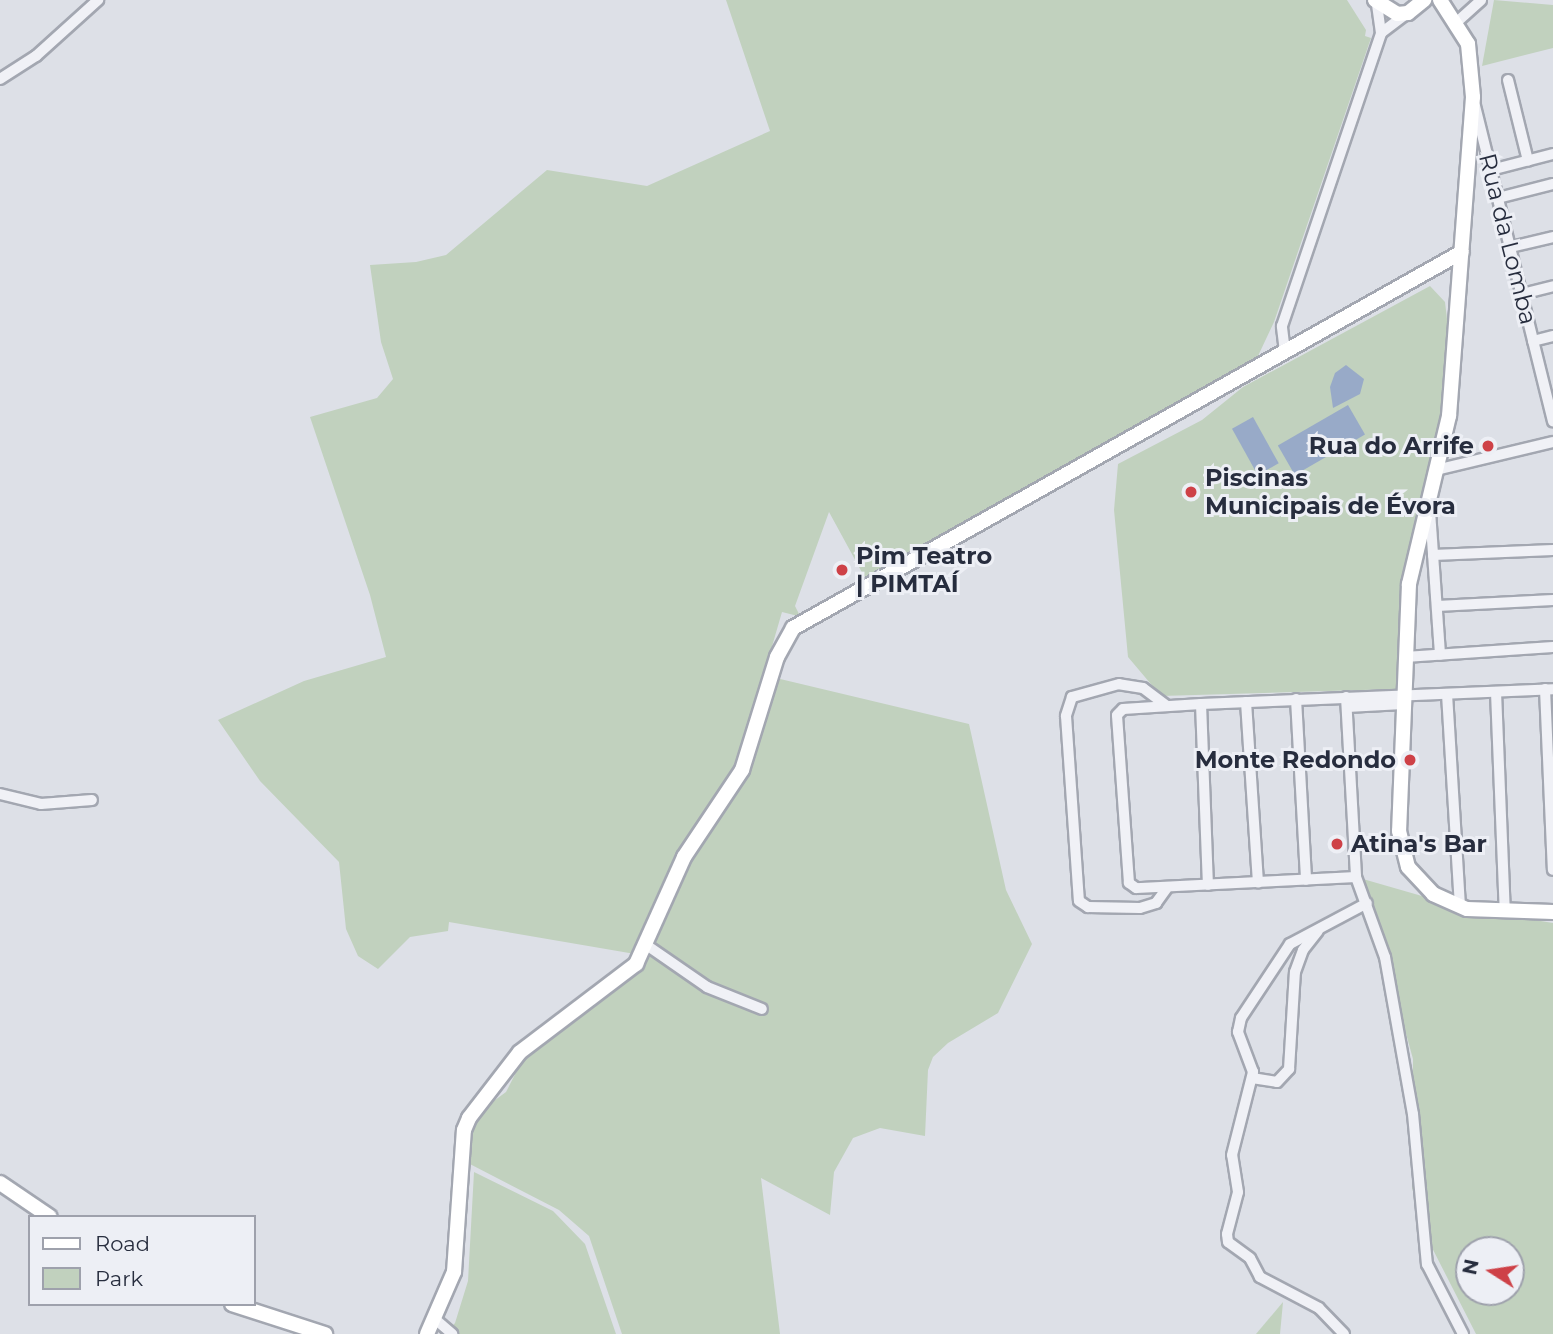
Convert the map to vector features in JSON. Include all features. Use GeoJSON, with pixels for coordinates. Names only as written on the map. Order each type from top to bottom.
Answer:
{"type":"FeatureCollection","features":[{"type":"Feature","properties":{"kind":"street"},"geometry":{"type":"LineString","coordinates":[[0,79],[36,56],[98,0]]}},
{"type":"Feature","properties":{"kind":"street"},"geometry":{"type":"LineString","coordinates":[[1376,2],[1385,11],[1417,7],[1449,11],[1481,0]]}},
{"type":"Feature","properties":{"kind":"street"},"geometry":{"type":"LineString","coordinates":[[1285,352],[1282,326],[1381,33],[1376,2]]}},
{"type":"Feature","properties":{"kind":"street"},"geometry":{"type":"LineString","coordinates":[[1381,33],[1417,7]]}},
{"type":"Feature","properties":{"kind":"street"},"geometry":{"type":"LineString","coordinates":[[1449,11],[1468,44],[1473,97],[1449,416],[1409,584],[1399,831],[1408,867],[1433,894],[1460,906],[1505,912],[1553,912]]}},
{"type":"Feature","properties":{"kind":"street"},"geometry":{"type":"LineString","coordinates":[[1508,80],[1528,161]]}},
{"type":"Feature","properties":{"kind":"street","name":"Rua da Lomba"},"geometry":{"type":"LineString","coordinates":[[1473,97],[1533,341],[1549,387],[1553,421]]}},
{"type":"Feature","properties":{"kind":"street"},"geometry":{"type":"LineString","coordinates":[[1491,170],[1553,154]]}},
{"type":"Feature","properties":{"kind":"street"},"geometry":{"type":"LineString","coordinates":[[1498,198],[1553,184]]}},
{"type":"Feature","properties":{"kind":"street"},"geometry":{"type":"LineString","coordinates":[[1511,247],[1553,237]]}},
{"type":"Feature","properties":{"kind":"street"},"geometry":{"type":"LineString","coordinates":[[427,1334],[454,1272],[464,1130],[469,1118],[520,1052],[636,964],[690,847],[741,770],[777,657],[793,628],[1462,252]]}},
{"type":"Feature","properties":{"kind":"street"},"geometry":{"type":"LineString","coordinates":[[1522,294],[1553,286]]}},
{"type":"Feature","properties":{"kind":"street"},"geometry":{"type":"LineString","coordinates":[[1533,341],[1553,336]]}},
{"type":"Feature","properties":{"kind":"street"},"geometry":{"type":"LineString","coordinates":[[1436,470],[1553,442]]}},
{"type":"Feature","properties":{"kind":"street"},"geometry":{"type":"LineString","coordinates":[[1429,503],[1440,655]]}},
{"type":"Feature","properties":{"kind":"street"},"geometry":{"type":"LineString","coordinates":[[1433,555],[1553,550]]}},
{"type":"Feature","properties":{"kind":"street"},"geometry":{"type":"LineString","coordinates":[[1437,606],[1553,600]]}},
{"type":"Feature","properties":{"kind":"street"},"geometry":{"type":"LineString","coordinates":[[1405,657],[1553,647]]}},
{"type":"Feature","properties":{"kind":"street"},"geometry":{"type":"LineString","coordinates":[[1167,706],[1143,688],[1119,684],[1072,696],[1066,716],[1079,901],[1088,907],[1140,908],[1156,903],[1167,888]]}},
{"type":"Feature","properties":{"kind":"street"},"geometry":{"type":"LineString","coordinates":[[1356,877],[1136,888],[1129,883],[1117,715],[1122,709],[1167,706],[1296,699],[1347,702],[1403,700],[1447,694],[1549,689],[1553,870]]}},
{"type":"Feature","properties":{"kind":"street"},"geometry":{"type":"LineString","coordinates":[[1496,692],[1505,912]]}},
{"type":"Feature","properties":{"kind":"street"},"geometry":{"type":"LineString","coordinates":[[1447,694],[1460,906]]}},
{"type":"Feature","properties":{"kind":"street"},"geometry":{"type":"LineString","coordinates":[[1296,699],[1306,880]]}},
{"type":"Feature","properties":{"kind":"street"},"geometry":{"type":"LineString","coordinates":[[1246,702],[1258,883]]}},
{"type":"Feature","properties":{"kind":"street"},"geometry":{"type":"LineString","coordinates":[[1347,702],[1356,877],[1385,957],[1402,1052],[1427,1264],[1463,1334]]}},
{"type":"Feature","properties":{"kind":"street"},"geometry":{"type":"LineString","coordinates":[[1201,704],[1208,885]]}},
{"type":"Feature","properties":{"kind":"street"},"geometry":{"type":"LineString","coordinates":[[0,794],[41,804],[92,800]]}},
{"type":"Feature","properties":{"kind":"street"},"geometry":{"type":"LineString","coordinates":[[1344,1334],[1319,1308],[1260,1277],[1250,1258],[1228,1242],[1238,1192],[1232,1155],[1252,1079],[1252,1060],[1238,1032],[1241,1018],[1290,944],[1367,903]]}},
{"type":"Feature","properties":{"kind":"street"},"geometry":{"type":"LineString","coordinates":[[1252,1079],[1277,1082],[1289,1069],[1295,972],[1303,950],[1318,930]]}},
{"type":"Feature","properties":{"kind":"street"},"geometry":{"type":"LineString","coordinates":[[645,944],[707,987],[762,1009]]}},
{"type":"Feature","properties":{"kind":"street"},"geometry":{"type":"LineString","coordinates":[[4,1191],[46,1215]]}},
{"type":"Feature","properties":{"kind":"street"},"geometry":{"type":"LineString","coordinates":[[238,1306],[325,1334]]}},
{"type":"Feature","properties":{"kind":"street"},"geometry":{"type":"LineString","coordinates":[[435,1319],[452,1334]]}},
{"type":"Feature","properties":{"kind":"green space"},"geometry":{"type":"Polygon","coordinates":[[[726,0],[1347,0],[1366,30],[1365,36],[1371,38],[1274,322],[1258,356],[802,617],[782,612],[739,760],[697,826],[635,954],[449,922],[448,931],[410,937],[378,969],[358,956],[346,929],[339,862],[260,781],[218,720],[304,681],[386,657],[370,595],[310,417],[377,398],[393,379],[381,342],[370,265],[416,262],[446,255],[547,170],[647,186],[770,131],[726,0]],[[829,512],[795,606],[799,614],[865,578],[829,512]]]}},
{"type":"Feature","properties":{"kind":"green space"},"geometry":{"type":"Polygon","coordinates":[[[1494,0],[1553,5],[1553,48],[1482,66],[1494,0]]]}},
{"type":"Feature","properties":{"kind":"green space","name":"Piscinas Municipais de Évora"},"geometry":{"type":"Polygon","coordinates":[[[1430,286],[1445,302],[1449,336],[1441,419],[1403,581],[1396,689],[1161,696],[1128,657],[1114,510],[1118,464],[1202,420],[1243,387],[1430,286]]]}},
{"type":"Feature","properties":{"kind":"green space"},"geometry":{"type":"Polygon","coordinates":[[[776,678],[969,724],[1006,890],[1032,944],[998,1013],[948,1043],[933,1057],[928,1070],[925,1136],[880,1128],[853,1138],[834,1172],[830,1215],[761,1178],[780,1334],[622,1334],[589,1236],[559,1210],[466,1162],[470,1133],[487,1106],[506,1092],[525,1055],[633,975],[650,955],[658,926],[695,845],[752,758],[776,678]]]}},
{"type":"Feature","properties":{"kind":"green space"},"geometry":{"type":"Polygon","coordinates":[[[1356,877],[1467,909],[1553,923],[1553,1334],[1476,1334],[1462,1306],[1525,1306],[1525,1236],[1455,1236],[1455,1293],[1425,1234],[1412,1188],[1413,1059],[1385,957],[1356,877]]]}},
{"type":"Feature","properties":{"kind":"green space"},"geometry":{"type":"Polygon","coordinates":[[[474,1172],[553,1211],[585,1244],[616,1334],[446,1334],[455,1323],[468,1281],[474,1172]]]}},
{"type":"Feature","properties":{"kind":"green space"},"geometry":{"type":"Polygon","coordinates":[[[1283,1302],[1280,1334],[1256,1334],[1283,1302]]]}},
{"type":"Feature","properties":{"kind":"water"},"geometry":{"type":"Polygon","coordinates":[[[1346,365],[1364,379],[1360,394],[1333,408],[1330,387],[1335,373],[1346,365]]]}},
{"type":"Feature","properties":{"kind":"water"},"geometry":{"type":"Polygon","coordinates":[[[1348,405],[1365,434],[1295,475],[1278,446],[1348,405]]]}},
{"type":"Feature","properties":{"kind":"water"},"geometry":{"type":"Polygon","coordinates":[[[1253,417],[1279,463],[1258,475],[1232,429],[1253,417]]]}},
{"type":"Feature","properties":{"kind":"place","name":"Rua do Arrife"},"geometry":{"type":"Point","coordinates":[1488,446]}},
{"type":"Feature","properties":{"kind":"place","name":"Piscinas Municipais de Évora"},"geometry":{"type":"Point","coordinates":[1191,492]}},
{"type":"Feature","properties":{"kind":"place","name":"Pim Teatro | PIMTAÍ"},"geometry":{"type":"Point","coordinates":[842,570]}},
{"type":"Feature","properties":{"kind":"place","name":"Monte Redondo"},"geometry":{"type":"Point","coordinates":[1410,760]}},
{"type":"Feature","properties":{"kind":"place","name":"Atina's Bar"},"geometry":{"type":"Point","coordinates":[1337,844]}}]}
